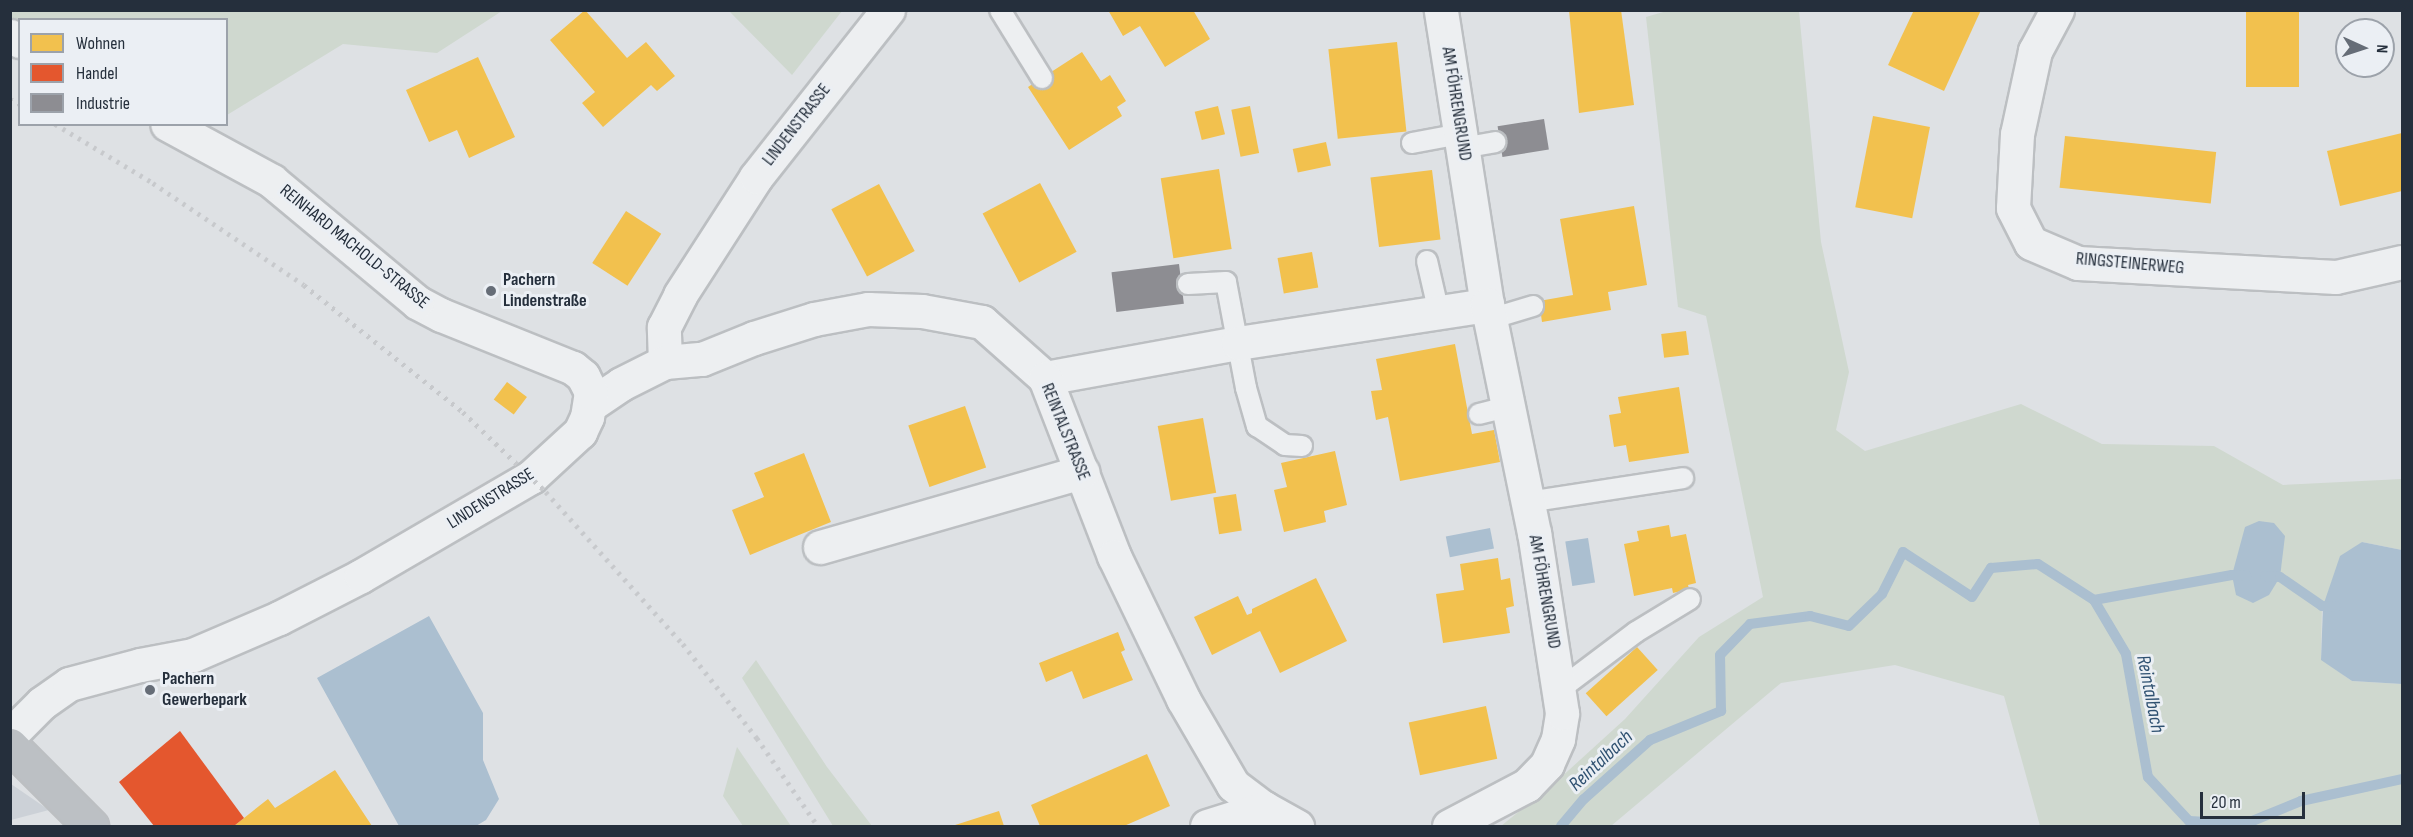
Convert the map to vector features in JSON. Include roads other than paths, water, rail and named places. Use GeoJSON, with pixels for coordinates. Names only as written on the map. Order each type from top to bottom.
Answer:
{"type":"FeatureCollection","features":[{"type":"Feature","properties":{"kind":"main road"},"geometry":{"type":"LineString","coordinates":[[10,745],[91,826]]}},
{"type":"Feature","properties":{"kind":"street","name":"LINDENSTRASSE"},"geometry":{"type":"LineString","coordinates":[[665,362],[664,327],[680,295],[756,177],[888,10]]}},
{"type":"Feature","properties":{"kind":"street","name":"AM FÖHRENGRUND"},"geometry":{"type":"LineString","coordinates":[[1441,10],[1488,312],[1493,410],[1527,502],[1562,713],[1558,739],[1547,764],[1527,785],[1449,826]]}},
{"type":"Feature","properties":{"kind":"street","name":"RINGSTEINERWEG"},"geometry":{"type":"LineString","coordinates":[[2057,10],[2035,51],[2017,134],[2013,208],[2031,243],[2078,263],[2336,277],[2403,262]]}},
{"type":"Feature","properties":{"kind":"street","name":"REINHARD MACHOLD-STRASSE"},"geometry":{"type":"LineString","coordinates":[[171,126],[272,181],[417,302],[441,315],[573,368],[583,376],[591,392],[590,405]]}},
{"type":"Feature","properties":{"kind":"street","name":"REINTALSTRASSE"},"geometry":{"type":"LineString","coordinates":[[665,362],[702,359],[754,338],[814,319],[868,309],[922,310],[982,322],[1045,378],[1114,556],[1184,699],[1233,785],[1264,808],[1297,826]]}},
{"type":"Feature","properties":{"kind":"street"},"geometry":{"type":"LineString","coordinates":[[1045,378],[1238,343],[1438,313],[1488,312]]}},
{"type":"Feature","properties":{"kind":"street"},"geometry":{"type":"LineString","coordinates":[[590,405],[621,384],[665,362]]}},
{"type":"Feature","properties":{"kind":"street","name":"LINDENSTRASSE"},"geometry":{"type":"LineString","coordinates":[[10,735],[42,704],[69,684],[140,665],[193,655],[279,618],[361,576],[531,477],[580,432],[590,405]]}},
{"type":"Feature","properties":{"kind":"street"},"geometry":{"type":"LineString","coordinates":[[820,547],[1082,472]]}},
{"type":"Feature","properties":{"kind":"street"},"geometry":{"type":"LineString","coordinates":[[1207,826],[1264,808]]}},
{"type":"Feature","properties":{"kind":"lane"},"geometry":{"type":"LineString","coordinates":[[1000,10],[1042,78]]}},
{"type":"Feature","properties":{"kind":"lane"},"geometry":{"type":"LineString","coordinates":[[1412,143],[1495,142]]}},
{"type":"Feature","properties":{"kind":"lane"},"geometry":{"type":"LineString","coordinates":[[1427,261],[1438,313]]}},
{"type":"Feature","properties":{"kind":"lane"},"geometry":{"type":"LineString","coordinates":[[1188,284],[1226,282],[1257,426],[1285,445],[1302,446]]}},
{"type":"Feature","properties":{"kind":"lane"},"geometry":{"type":"LineString","coordinates":[[1488,312],[1533,306]]}},
{"type":"Feature","properties":{"kind":"lane"},"geometry":{"type":"LineString","coordinates":[[1527,502],[1683,478]]}},
{"type":"Feature","properties":{"kind":"lane"},"geometry":{"type":"LineString","coordinates":[[1559,690],[1636,632],[1690,599]]}},
{"type":"Feature","properties":{"kind":"water"},"geometry":{"type":"Polygon","coordinates":[[[2259,521],[2274,523],[2285,536],[2280,577],[2269,595],[2253,603],[2236,595],[2232,575],[2245,527],[2259,521]]]}},
{"type":"Feature","properties":{"kind":"water"},"geometry":{"type":"Polygon","coordinates":[[[1490,528],[1494,549],[1450,557],[1446,537],[1490,528]]]}},
{"type":"Feature","properties":{"kind":"water"},"geometry":{"type":"Polygon","coordinates":[[[1588,538],[1595,582],[1572,586],[1565,542],[1588,538]]]}},
{"type":"Feature","properties":{"kind":"water"},"geometry":{"type":"Polygon","coordinates":[[[2362,542],[2402,550],[2402,684],[2352,681],[2321,660],[2323,606],[2340,556],[2362,542]]]}},
{"type":"Feature","properties":{"kind":"water"},"geometry":{"type":"Polygon","coordinates":[[[429,616],[483,713],[483,760],[499,799],[486,820],[476,826],[399,826],[317,678],[429,616]]]}},
{"type":"Feature","properties":{"kind":"waterway","name":"Reintalbach"},"geometry":{"type":"LineString","coordinates":[[1561,826],[1584,799],[1650,740],[1721,711],[1720,655],[1750,624],[1810,616],[1849,626],[1882,594],[1903,552],[1972,597],[1991,568],[2038,564],[2094,600],[2126,654],[2148,777],[2189,821],[2245,824],[2301,801],[2402,779]]}},
{"type":"Feature","properties":{"kind":"waterway"},"geometry":{"type":"LineString","coordinates":[[2094,600],[2232,575],[2247,576]]}},
{"type":"Feature","properties":{"kind":"waterway"},"geometry":{"type":"LineString","coordinates":[[2265,576],[2280,577],[2322,606],[2336,607]]}},
{"type":"Feature","properties":{"kind":"railway"},"geometry":{"type":"LineString","coordinates":[[10,99],[18,103]]}},
{"type":"Feature","properties":{"kind":"railway"},"geometry":{"type":"LineString","coordinates":[[58,126],[153,183],[304,285],[463,412],[546,492],[683,644],[757,738],[818,826]]}},
{"type":"Feature","properties":{"kind":"place","name":"Pachern Lindenstraße"},"geometry":{"type":"Point","coordinates":[491,291]}},
{"type":"Feature","properties":{"kind":"place","name":"Pachern Gewerbepark"},"geometry":{"type":"Point","coordinates":[150,690]}}]}
